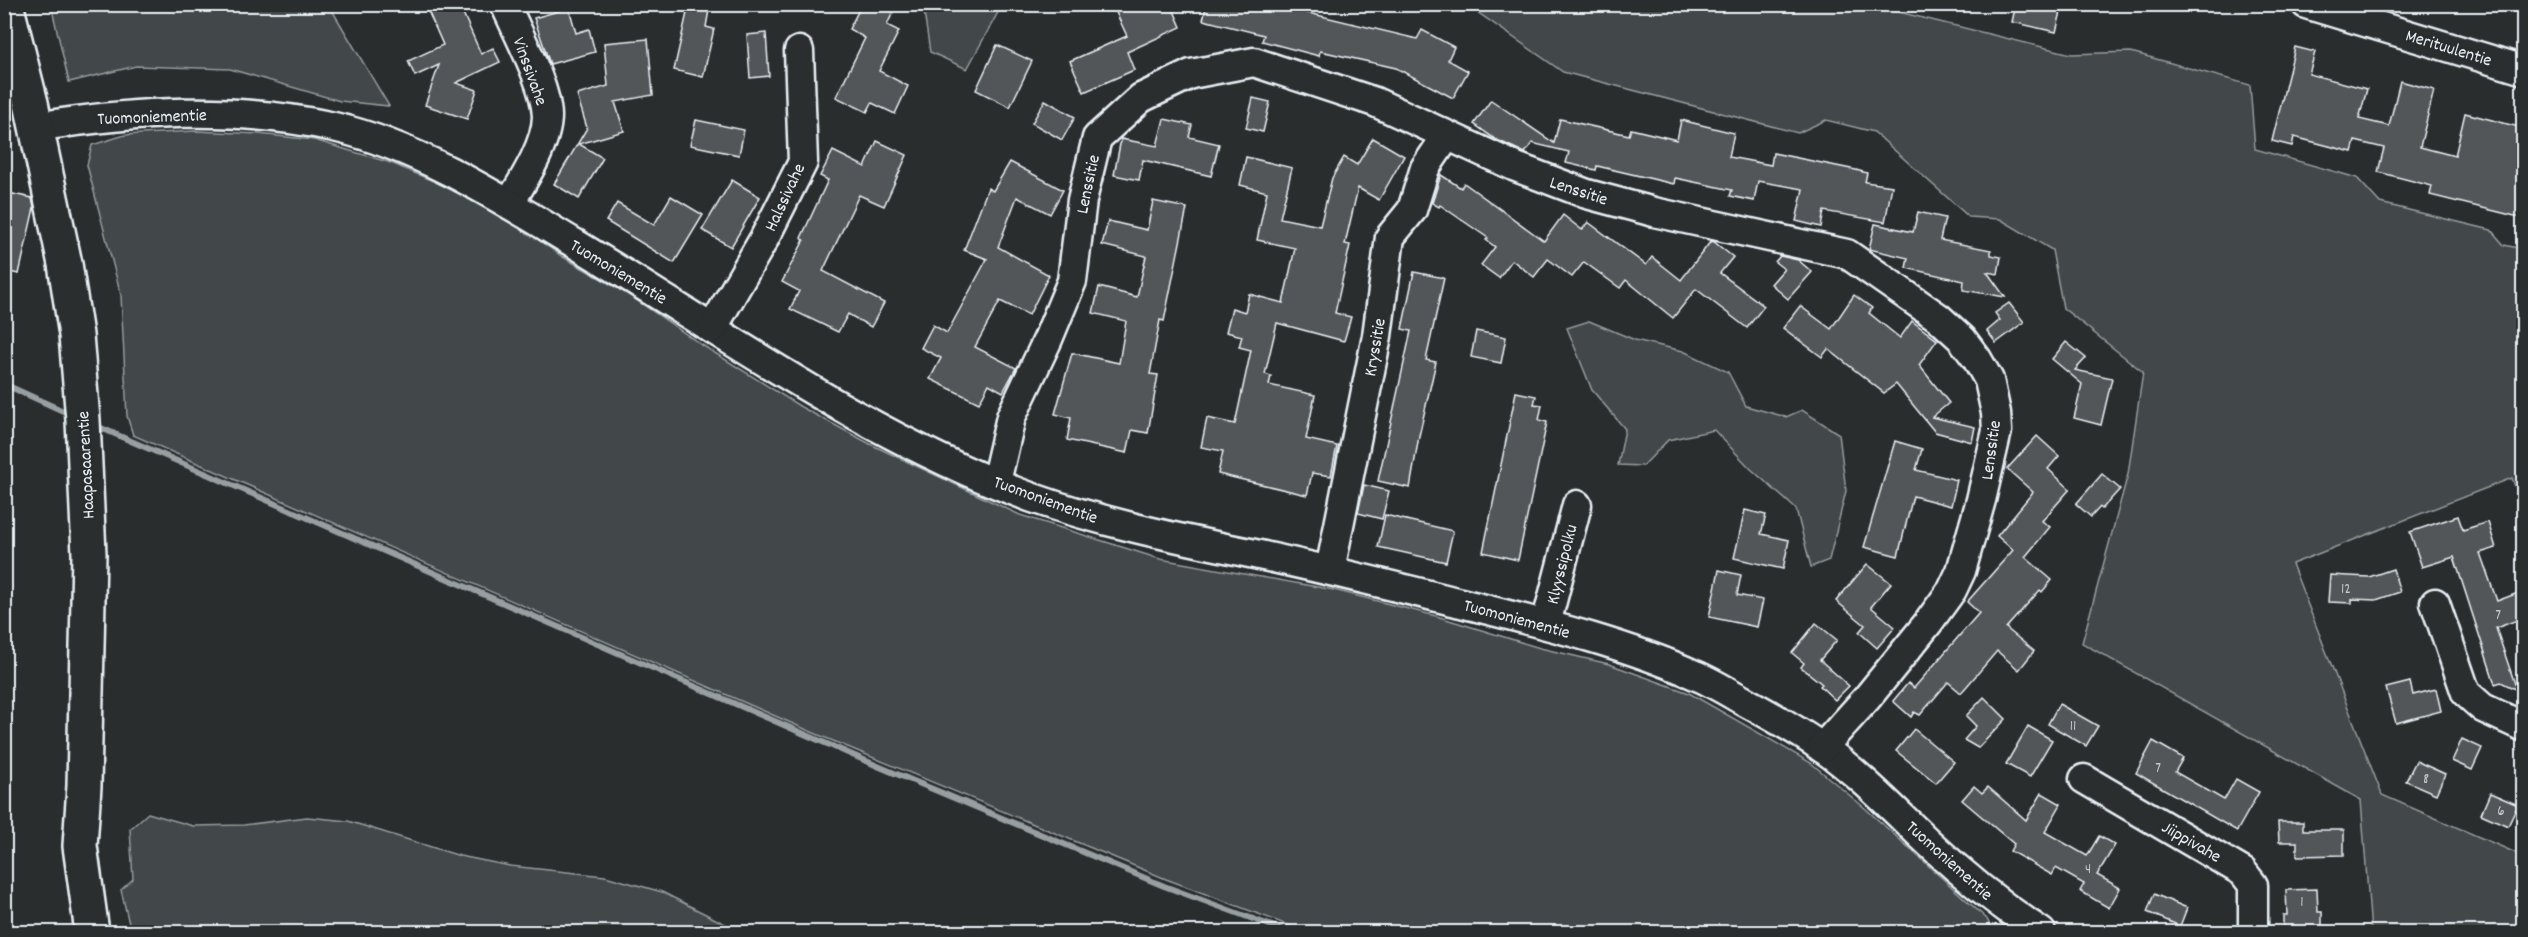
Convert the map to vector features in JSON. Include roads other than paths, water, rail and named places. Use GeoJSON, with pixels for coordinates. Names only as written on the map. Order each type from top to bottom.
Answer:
{"type":"FeatureCollection","features":[{"type":"Feature","properties":{"kind":"main road","name":"Haapasaarentie"},"geometry":{"type":"LineString","coordinates":[[6,4],[36,127],[65,264],[76,335],[83,420],[89,554],[84,786],[80,846],[92,933]]}},
{"type":"Feature","properties":{"kind":"street","name":"Vinssivahe"},"geometry":{"type":"LineString","coordinates":[[505,4],[540,84],[547,117],[538,153],[509,204]]}},
{"type":"Feature","properties":{"kind":"street","name":"Merituulentie"},"geometry":{"type":"LineString","coordinates":[[2306,4],[2523,70]]}},
{"type":"Feature","properties":{"kind":"street","name":"Halssivahe"},"geometry":{"type":"LineString","coordinates":[[712,329],[764,239],[803,162],[799,51]]}},
{"type":"Feature","properties":{"kind":"street","name":"Lenssitie"},"geometry":{"type":"LineString","coordinates":[[996,482],[1011,417],[1072,281],[1082,200],[1097,138],[1141,98],[1191,74],[1254,62],[1375,102],[1446,137],[1587,194],[1665,214],[1847,254],[1939,318],[1962,339],[1989,380],[1996,413],[1997,431],[1982,501],[1961,570],[1952,590],[1928,623],[1867,698],[1822,748]]}},
{"type":"Feature","properties":{"kind":"street","name":"Tuomoniementie"},"geometry":{"type":"LineString","coordinates":[[36,127],[96,117],[147,113],[250,114],[338,128],[381,142],[446,170],[509,204],[640,282],[811,391],[953,464],[1026,495],[1091,517],[1163,536],[1330,570],[1546,624],[1697,675],[1822,748],[1999,904],[2042,933]]}},
{"type":"Feature","properties":{"kind":"street","name":"Kryssitie"},"geometry":{"type":"LineString","coordinates":[[1330,570],[1377,336],[1390,237],[1412,210],[1425,168],[1446,137]]}},
{"type":"Feature","properties":{"kind":"street","name":"Klyyssipolku"},"geometry":{"type":"LineString","coordinates":[[1546,624],[1577,505]]}},
{"type":"Feature","properties":{"kind":"street"},"geometry":{"type":"LineString","coordinates":[[2435,603],[2466,693],[2483,708],[2523,727]]}},
{"type":"Feature","properties":{"kind":"street","name":"Jiippivahe"},"geometry":{"type":"LineString","coordinates":[[2084,778],[2243,872],[2253,885],[2253,933]]}},
{"type":"Feature","properties":{"kind":"waterway"},"geometry":{"type":"LineString","coordinates":[[4,384],[72,415]]}},
{"type":"Feature","properties":{"kind":"waterway"},"geometry":{"type":"LineString","coordinates":[[92,424],[880,767],[1164,886],[1288,932]]}}]}
